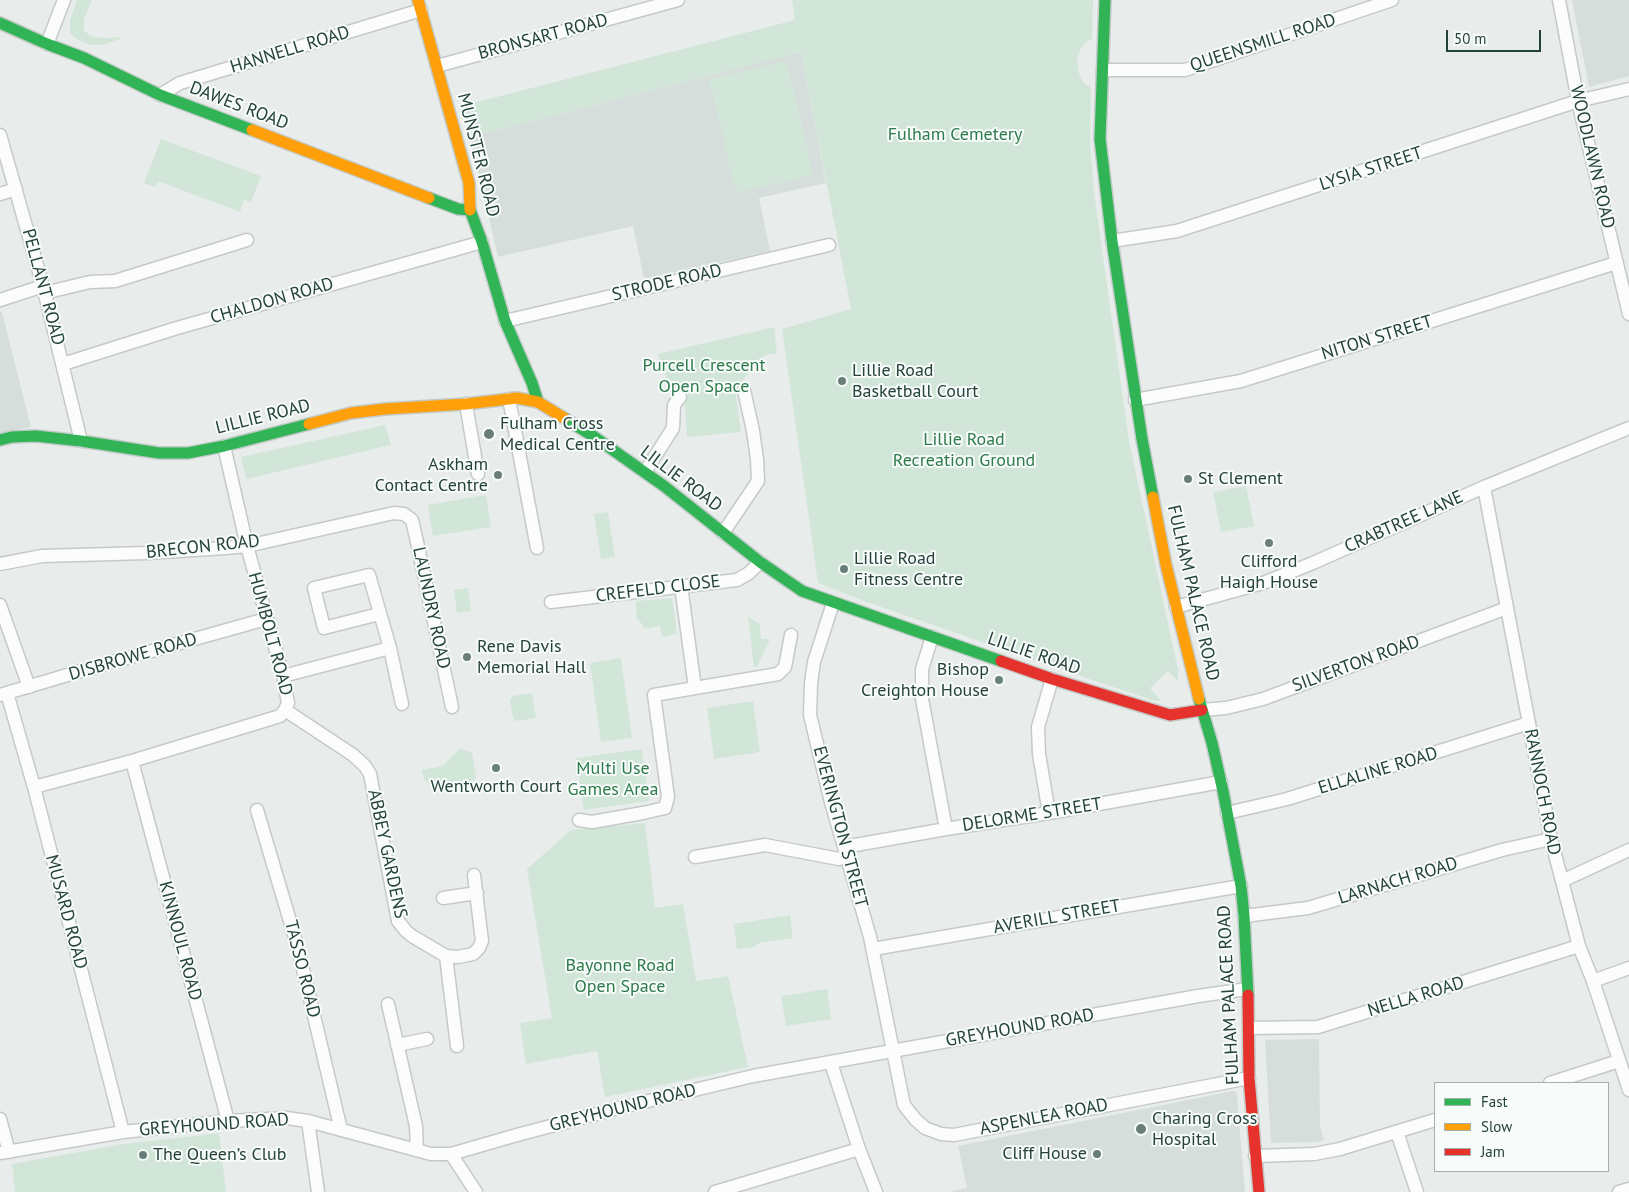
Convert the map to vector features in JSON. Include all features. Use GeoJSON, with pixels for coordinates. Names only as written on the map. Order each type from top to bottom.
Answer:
{"type":"FeatureCollection","features":[{"type":"Feature","properties":{"kind":"main road","name":"FULHAM PALACE ROAD"},"geometry":{"type":"LineString","coordinates":[[1105,0],[1100,139],[1112,241],[1135,400],[1165,557],[1202,710],[1212,742],[1240,886],[1244,916],[1249,1028],[1249,1078],[1259,1192]]}},
{"type":"Feature","properties":{"kind":"main road","name":"MUNSTER ROAD"},"geometry":{"type":"LineString","coordinates":[[420,5],[469,183],[470,210],[482,242],[505,320],[532,383],[538,402]]}},
{"type":"Feature","properties":{"kind":"main road","name":"DAWES ROAD"},"geometry":{"type":"LineString","coordinates":[[0,23],[84,58],[160,94],[448,206],[470,210]]}},
{"type":"Feature","properties":{"kind":"main road","name":"LILLIE ROAD"},"geometry":{"type":"LineString","coordinates":[[0,440],[12,436],[36,436],[159,452],[188,453],[224,446],[351,413],[517,398],[538,402],[593,436],[645,472],[760,562],[802,591],[833,604],[1052,679],[1170,715],[1202,710]]}},
{"type":"Feature","properties":{"kind":"street"},"geometry":{"type":"LineString","coordinates":[[48,44],[64,0]]}},
{"type":"Feature","properties":{"kind":"street","name":"BRONSART ROAD"},"geometry":{"type":"LineString","coordinates":[[437,66],[678,0]]}},
{"type":"Feature","properties":{"kind":"street","name":"QUEENSMILL ROAD"},"geometry":{"type":"LineString","coordinates":[[1103,70],[1185,70],[1392,0]]}},
{"type":"Feature","properties":{"kind":"street","name":"WOODLAWN ROAD"},"geometry":{"type":"LineString","coordinates":[[1559,0],[1578,101],[1629,314]]}},
{"type":"Feature","properties":{"kind":"street","name":"HANNELL ROAD"},"geometry":{"type":"LineString","coordinates":[[160,94],[180,83],[420,5]]}},
{"type":"Feature","properties":{"kind":"street","name":"LYSIA STREET"},"geometry":{"type":"LineString","coordinates":[[1112,241],[1177,231],[1578,101],[1629,89]]}},
{"type":"Feature","properties":{"kind":"street","name":"PELLANT ROAD"},"geometry":{"type":"LineString","coordinates":[[0,135],[44,289],[81,441]]}},
{"type":"Feature","properties":{"kind":"street"},"geometry":{"type":"LineString","coordinates":[[0,194],[16,189]]}},
{"type":"Feature","properties":{"kind":"street"},"geometry":{"type":"LineString","coordinates":[[0,300],[44,289],[90,282],[115,281],[247,240]]}},
{"type":"Feature","properties":{"kind":"street","name":"CHALDON ROAD"},"geometry":{"type":"LineString","coordinates":[[63,364],[177,328],[482,242]]}},
{"type":"Feature","properties":{"kind":"street","name":"STRODE ROAD"},"geometry":{"type":"LineString","coordinates":[[505,320],[829,245]]}},
{"type":"Feature","properties":{"kind":"street","name":"NITON STREET"},"geometry":{"type":"LineString","coordinates":[[1135,400],[1241,381],[1616,263]]}},
{"type":"Feature","properties":{"kind":"street"},"geometry":{"type":"LineString","coordinates":[[723,533],[758,481],[753,431],[744,390]]}},
{"type":"Feature","properties":{"kind":"street"},"geometry":{"type":"LineString","coordinates":[[645,472],[673,428],[674,405],[680,397]]}},
{"type":"Feature","properties":{"kind":"street"},"geometry":{"type":"LineString","coordinates":[[509,399],[537,548]]}},
{"type":"Feature","properties":{"kind":"street"},"geometry":{"type":"LineString","coordinates":[[466,404],[478,474]]}},
{"type":"Feature","properties":{"kind":"street","name":"CRABTREE LANE"},"geometry":{"type":"LineString","coordinates":[[1176,607],[1263,582],[1484,487],[1629,428]]}},
{"type":"Feature","properties":{"kind":"street","name":"HUMBOLT ROAD"},"geometry":{"type":"LineString","coordinates":[[34,786],[132,761],[280,716],[286,710],[288,703],[283,676],[247,546],[224,446]]}},
{"type":"Feature","properties":{"kind":"street","name":"RANNOCH ROAD"},"geometry":{"type":"LineString","coordinates":[[1484,487],[1551,840],[1579,946],[1628,1083]]}},
{"type":"Feature","properties":{"kind":"street","name":"BRECON ROAD"},"geometry":{"type":"LineString","coordinates":[[0,564],[42,556],[147,553],[247,546],[394,513],[404,514]]}},
{"type":"Feature","properties":{"kind":"street","name":"LAUNDRY ROAD"},"geometry":{"type":"LineString","coordinates":[[404,514],[412,520],[418,542],[452,707]]}},
{"type":"Feature","properties":{"kind":"street","name":"CREFELD CLOSE"},"geometry":{"type":"LineString","coordinates":[[551,602],[736,580],[760,562]]}},
{"type":"Feature","properties":{"kind":"street"},"geometry":{"type":"LineString","coordinates":[[379,614],[324,628],[314,588],[369,575],[390,648],[402,704]]}},
{"type":"Feature","properties":{"kind":"street"},"geometry":{"type":"LineString","coordinates":[[681,586],[695,688]]}},
{"type":"Feature","properties":{"kind":"street","name":"EVERINGTON STREET"},"geometry":{"type":"LineString","coordinates":[[833,604],[814,662],[810,715],[845,852],[870,937],[893,1050]]}},
{"type":"Feature","properties":{"kind":"street"},"geometry":{"type":"LineString","coordinates":[[0,605],[29,687]]}},
{"type":"Feature","properties":{"kind":"street","name":"SILVERTON ROAD"},"geometry":{"type":"LineString","coordinates":[[1202,710],[1226,708],[1263,699],[1507,608]]}},
{"type":"Feature","properties":{"kind":"street","name":"DISBROWE ROAD"},"geometry":{"type":"LineString","coordinates":[[4,694],[266,619]]}},
{"type":"Feature","properties":{"kind":"street"},"geometry":{"type":"LineString","coordinates":[[579,820],[592,822],[643,814],[665,808],[668,797],[654,695],[778,674],[784,666],[791,635]]}},
{"type":"Feature","properties":{"kind":"street"},"geometry":{"type":"LineString","coordinates":[[932,637],[922,669],[922,699],[946,829]]}},
{"type":"Feature","properties":{"kind":"street"},"geometry":{"type":"LineString","coordinates":[[283,676],[390,648]]}},
{"type":"Feature","properties":{"kind":"street"},"geometry":{"type":"LineString","coordinates":[[1049,814],[1039,754],[1038,727],[1052,679]]}},
{"type":"Feature","properties":{"kind":"street","name":"MUSARD ROAD"},"geometry":{"type":"LineString","coordinates":[[4,694],[34,786],[123,1132]]}},
{"type":"Feature","properties":{"kind":"street","name":"ABBEY GARDENS"},"geometry":{"type":"LineString","coordinates":[[286,710],[353,755],[365,766],[371,780],[398,921],[412,936],[446,956]]}},
{"type":"Feature","properties":{"kind":"street","name":"ELLALINE ROAD"},"geometry":{"type":"LineString","coordinates":[[1227,813],[1287,799],[1528,723]]}},
{"type":"Feature","properties":{"kind":"street","name":"KINNOUL ROAD"},"geometry":{"type":"LineString","coordinates":[[132,761],[228,1121]]}},
{"type":"Feature","properties":{"kind":"street","name":"DELORME STREET"},"geometry":{"type":"LineString","coordinates":[[695,857],[765,845],[839,859],[845,852],[946,829],[1049,814],[1221,782]]}},
{"type":"Feature","properties":{"kind":"street","name":"TASSO ROAD"},"geometry":{"type":"LineString","coordinates":[[257,810],[298,948],[341,1130]]}},
{"type":"Feature","properties":{"kind":"street","name":"LARNACH ROAD"},"geometry":{"type":"LineString","coordinates":[[1244,916],[1308,908],[1502,850],[1551,840]]}},
{"type":"Feature","properties":{"kind":"street"},"geometry":{"type":"LineString","coordinates":[[1562,882],[1629,850]]}},
{"type":"Feature","properties":{"kind":"street"},"geometry":{"type":"LineString","coordinates":[[457,1046],[446,956],[458,957],[473,954],[480,948],[482,935],[474,875]]}},
{"type":"Feature","properties":{"kind":"street","name":"AVERILL STREET"},"geometry":{"type":"LineString","coordinates":[[872,949],[1240,886]]}},
{"type":"Feature","properties":{"kind":"street"},"geometry":{"type":"LineString","coordinates":[[443,898],[477,893]]}},
{"type":"Feature","properties":{"kind":"street","name":"NELLA ROAD"},"geometry":{"type":"LineString","coordinates":[[1249,1028],[1318,1027],[1579,946]]}},
{"type":"Feature","properties":{"kind":"street"},"geometry":{"type":"LineString","coordinates":[[1593,981],[1629,968]]}},
{"type":"Feature","properties":{"kind":"street","name":"GREYHOUND ROAD"},"geometry":{"type":"LineString","coordinates":[[4,1152],[123,1132],[228,1121],[286,1118],[308,1121],[431,1154],[451,1154],[619,1108],[753,1076],[1198,996],[1247,989]]}},
{"type":"Feature","properties":{"kind":"street"},"geometry":{"type":"LineString","coordinates":[[388,1004],[416,1126],[417,1150]]}},
{"type":"Feature","properties":{"kind":"street"},"geometry":{"type":"LineString","coordinates":[[397,1045],[428,1039]]}},
{"type":"Feature","properties":{"kind":"street","name":"ASPENLEA ROAD"},"geometry":{"type":"LineString","coordinates":[[893,1050],[904,1105],[925,1128],[941,1134],[954,1135],[1249,1078]]}},
{"type":"Feature","properties":{"kind":"street"},"geometry":{"type":"LineString","coordinates":[[1553,1082],[1619,1061]]}},
{"type":"Feature","properties":{"kind":"street"},"geometry":{"type":"LineString","coordinates":[[831,1063],[859,1149],[876,1192]]}},
{"type":"Feature","properties":{"kind":"street"},"geometry":{"type":"LineString","coordinates":[[0,1119],[4,1152]]}},
{"type":"Feature","properties":{"kind":"street"},"geometry":{"type":"LineString","coordinates":[[1255,1156],[1314,1154],[1340,1149],[1434,1120]]}},
{"type":"Feature","properties":{"kind":"street"},"geometry":{"type":"LineString","coordinates":[[308,1121],[318,1192]]}},
{"type":"Feature","properties":{"kind":"street"},"geometry":{"type":"LineString","coordinates":[[1397,1132],[1417,1192]]}},
{"type":"Feature","properties":{"kind":"street"},"geometry":{"type":"LineString","coordinates":[[715,1192],[859,1149]]}},
{"type":"Feature","properties":{"kind":"street"},"geometry":{"type":"LineString","coordinates":[[451,1154],[476,1192]]}},
{"type":"Feature","properties":{"kind":"street"},"geometry":{"type":"LineString","coordinates":[[1619,1192],[1629,1189]]}},
{"type":"Feature","properties":{"kind":"shaded area"},"geometry":{"type":"Polygon","coordinates":[[[1572,0],[1629,0],[1629,76],[1589,87],[1572,0]]]}},
{"type":"Feature","properties":{"kind":"shaded area"},"geometry":{"type":"Polygon","coordinates":[[[801,52],[826,183],[759,198],[770,251],[644,279],[633,226],[498,257],[470,137],[801,52]]]}},
{"type":"Feature","properties":{"kind":"shaded area"},"geometry":{"type":"Polygon","coordinates":[[[0,312],[2,312],[31,427],[0,433],[0,312]]]}},
{"type":"Feature","properties":{"kind":"shaded area"},"geometry":{"type":"Polygon","coordinates":[[[1319,1039],[1320,1126],[1324,1140],[1318,1142],[1271,1143],[1265,1040],[1319,1039]]]}},
{"type":"Feature","properties":{"kind":"shaded area","name":"Charing Cross Hospital"},"geometry":{"type":"Polygon","coordinates":[[[1233,1091],[1236,1092],[1237,1096],[1245,1192],[948,1192],[967,1188],[958,1146],[1233,1091]]]}},
{"type":"Feature","properties":{"kind":"green space"},"geometry":{"type":"Polygon","coordinates":[[[77,0],[92,0],[84,19],[84,31],[93,37],[120,37],[120,39],[102,45],[90,45],[77,39],[70,33],[70,20],[77,0]]]}},
{"type":"Feature","properties":{"kind":"green space"},"geometry":{"type":"Polygon","coordinates":[[[792,0],[1093,0],[1092,39],[1087,41],[1081,48],[1077,59],[1079,73],[1083,82],[1091,88],[1090,143],[1094,192],[1129,441],[1178,670],[1178,681],[1168,671],[1150,688],[1161,701],[1155,701],[1068,672],[864,601],[818,583],[782,329],[851,309],[801,52],[470,137],[462,106],[795,20],[792,0]]]}},
{"type":"Feature","properties":{"kind":"green space"},"geometry":{"type":"Polygon","coordinates":[[[787,61],[813,175],[736,193],[709,79],[787,61]]]}},
{"type":"Feature","properties":{"kind":"green space"},"geometry":{"type":"Polygon","coordinates":[[[161,139],[261,176],[251,202],[244,200],[240,212],[158,181],[155,187],[144,183],[161,139]]]}},
{"type":"Feature","properties":{"kind":"green space","name":"Purcell Crescent Open Space"},"geometry":{"type":"Polygon","coordinates":[[[774,327],[777,353],[765,355],[735,389],[741,432],[687,437],[685,405],[670,387],[658,354],[774,327]]]}},
{"type":"Feature","properties":{"kind":"green space"},"geometry":{"type":"Polygon","coordinates":[[[385,425],[391,445],[246,479],[241,457],[385,425]]]}},
{"type":"Feature","properties":{"kind":"green space"},"geometry":{"type":"Polygon","coordinates":[[[1246,486],[1254,526],[1221,532],[1213,492],[1246,486]]]}},
{"type":"Feature","properties":{"kind":"green space"},"geometry":{"type":"Polygon","coordinates":[[[486,495],[491,527],[433,536],[428,505],[486,495]]]}},
{"type":"Feature","properties":{"kind":"green space"},"geometry":{"type":"Polygon","coordinates":[[[608,512],[615,557],[601,559],[594,514],[608,512]]]}},
{"type":"Feature","properties":{"kind":"green space"},"geometry":{"type":"Polygon","coordinates":[[[468,588],[471,611],[457,613],[454,590],[468,588]]]}},
{"type":"Feature","properties":{"kind":"green space"},"geometry":{"type":"Polygon","coordinates":[[[672,598],[677,634],[662,637],[660,626],[643,629],[643,625],[637,619],[636,601],[672,598]]]}},
{"type":"Feature","properties":{"kind":"green space"},"geometry":{"type":"Polygon","coordinates":[[[748,617],[760,624],[761,639],[770,639],[757,667],[754,667],[748,617]]]}},
{"type":"Feature","properties":{"kind":"green space"},"geometry":{"type":"Polygon","coordinates":[[[621,658],[632,738],[601,742],[590,663],[621,658]]]}},
{"type":"Feature","properties":{"kind":"green space"},"geometry":{"type":"Polygon","coordinates":[[[532,693],[536,718],[516,721],[513,718],[510,700],[513,696],[532,693]]]}},
{"type":"Feature","properties":{"kind":"green space"},"geometry":{"type":"Polygon","coordinates":[[[753,701],[760,752],[714,759],[707,708],[753,701]]]}},
{"type":"Feature","properties":{"kind":"green space"},"geometry":{"type":"Polygon","coordinates":[[[460,748],[472,753],[476,777],[467,789],[445,792],[424,780],[422,770],[443,766],[460,748]]]}},
{"type":"Feature","properties":{"kind":"green space","name":"Multi Use Games Area"},"geometry":{"type":"Polygon","coordinates":[[[642,749],[649,801],[584,810],[576,758],[642,749]]]}},
{"type":"Feature","properties":{"kind":"green space","name":"Bayonne Road Open Space"},"geometry":{"type":"Polygon","coordinates":[[[645,823],[655,908],[683,904],[696,981],[728,976],[748,1067],[605,1097],[597,1051],[526,1064],[520,1023],[552,1018],[527,869],[571,830],[645,823]]]}},
{"type":"Feature","properties":{"kind":"green space"},"geometry":{"type":"Polygon","coordinates":[[[790,915],[793,938],[759,943],[754,947],[737,949],[734,924],[790,915]]]}},
{"type":"Feature","properties":{"kind":"green space"},"geometry":{"type":"Polygon","coordinates":[[[827,989],[831,1019],[786,1026],[781,996],[827,989]]]}},
{"type":"Feature","properties":{"kind":"green space","name":"The Queen’s Club"},"geometry":{"type":"Polygon","coordinates":[[[219,1133],[226,1192],[15,1192],[12,1164],[117,1145],[219,1133]]]}},
{"type":"Feature","properties":{"kind":"traffic: fast"},"geometry":{"type":"LineString","coordinates":[[1105,0],[1100,139],[1112,241],[1142,439],[1153,497]]}},
{"type":"Feature","properties":{"kind":"traffic: fast"},"geometry":{"type":"LineString","coordinates":[[0,23],[84,58],[160,95],[252,130]]}},
{"type":"Feature","properties":{"kind":"traffic: fast"},"geometry":{"type":"LineString","coordinates":[[429,198],[458,209],[470,210],[482,242],[505,321],[532,383],[538,402]]}},
{"type":"Feature","properties":{"kind":"traffic: fast"},"geometry":{"type":"LineString","coordinates":[[564,418],[664,486],[760,562],[802,591],[1001,661]]}},
{"type":"Feature","properties":{"kind":"traffic: fast"},"geometry":{"type":"LineString","coordinates":[[0,440],[12,437],[36,436],[159,453],[188,453],[224,446],[309,424]]}},
{"type":"Feature","properties":{"kind":"traffic: fast"},"geometry":{"type":"LineString","coordinates":[[1199,699],[1223,791],[1241,886],[1248,995]]}},
{"type":"Feature","properties":{"kind":"traffic: slow"},"geometry":{"type":"LineString","coordinates":[[418,0],[469,183],[470,210]]}},
{"type":"Feature","properties":{"kind":"traffic: slow"},"geometry":{"type":"LineString","coordinates":[[252,130],[429,198]]}},
{"type":"Feature","properties":{"kind":"traffic: slow"},"geometry":{"type":"LineString","coordinates":[[309,424],[351,413],[517,398],[538,402],[564,418]]}},
{"type":"Feature","properties":{"kind":"traffic: slow"},"geometry":{"type":"LineString","coordinates":[[1153,497],[1166,565],[1199,699]]}},
{"type":"Feature","properties":{"kind":"traffic: jam"},"geometry":{"type":"LineString","coordinates":[[1001,661],[1052,679],[1170,715],[1202,710]]}},
{"type":"Feature","properties":{"kind":"traffic: jam"},"geometry":{"type":"LineString","coordinates":[[1248,995],[1249,1078],[1259,1192]]}},
{"type":"Feature","properties":{"kind":"place","name":"Lillie Road Basketball Court"},"geometry":{"type":"Point","coordinates":[842,381]}},
{"type":"Feature","properties":{"kind":"place","name":"Fulham Cross Medical Centre"},"geometry":{"type":"Point","coordinates":[489,434]}},
{"type":"Feature","properties":{"kind":"place","name":"Askham Contact Centre"},"geometry":{"type":"Point","coordinates":[498,475]}},
{"type":"Feature","properties":{"kind":"place","name":"St Clement"},"geometry":{"type":"Point","coordinates":[1188,479]}},
{"type":"Feature","properties":{"kind":"place","name":"Clifford Haigh House"},"geometry":{"type":"Point","coordinates":[1269,543]}},
{"type":"Feature","properties":{"kind":"place","name":"Lillie Road Fitness Centre"},"geometry":{"type":"Point","coordinates":[844,569]}},
{"type":"Feature","properties":{"kind":"place","name":"Rene Davis Memorial Hall"},"geometry":{"type":"Point","coordinates":[467,657]}},
{"type":"Feature","properties":{"kind":"place","name":"Bishop Creighton House"},"geometry":{"type":"Point","coordinates":[999,680]}},
{"type":"Feature","properties":{"kind":"place","name":"Wentworth Court"},"geometry":{"type":"Point","coordinates":[496,768]}},
{"type":"Feature","properties":{"kind":"place","name":"Charing Cross Hospital"},"geometry":{"type":"Point","coordinates":[1141,1129]}},
{"type":"Feature","properties":{"kind":"place","name":"Cliff House"},"geometry":{"type":"Point","coordinates":[1097,1154]}},
{"type":"Feature","properties":{"kind":"place","name":"The Queen’s Club"},"geometry":{"type":"Point","coordinates":[143,1155]}},
{"type":"Feature","properties":{"kind":"park label","name":"Fulham Cemetery"},"geometry":{"type":"Point","coordinates":[955,135]}},
{"type":"Feature","properties":{"kind":"park label","name":"Lillie Road Recreation Ground"},"geometry":{"type":"Point","coordinates":[964,450]}}]}
